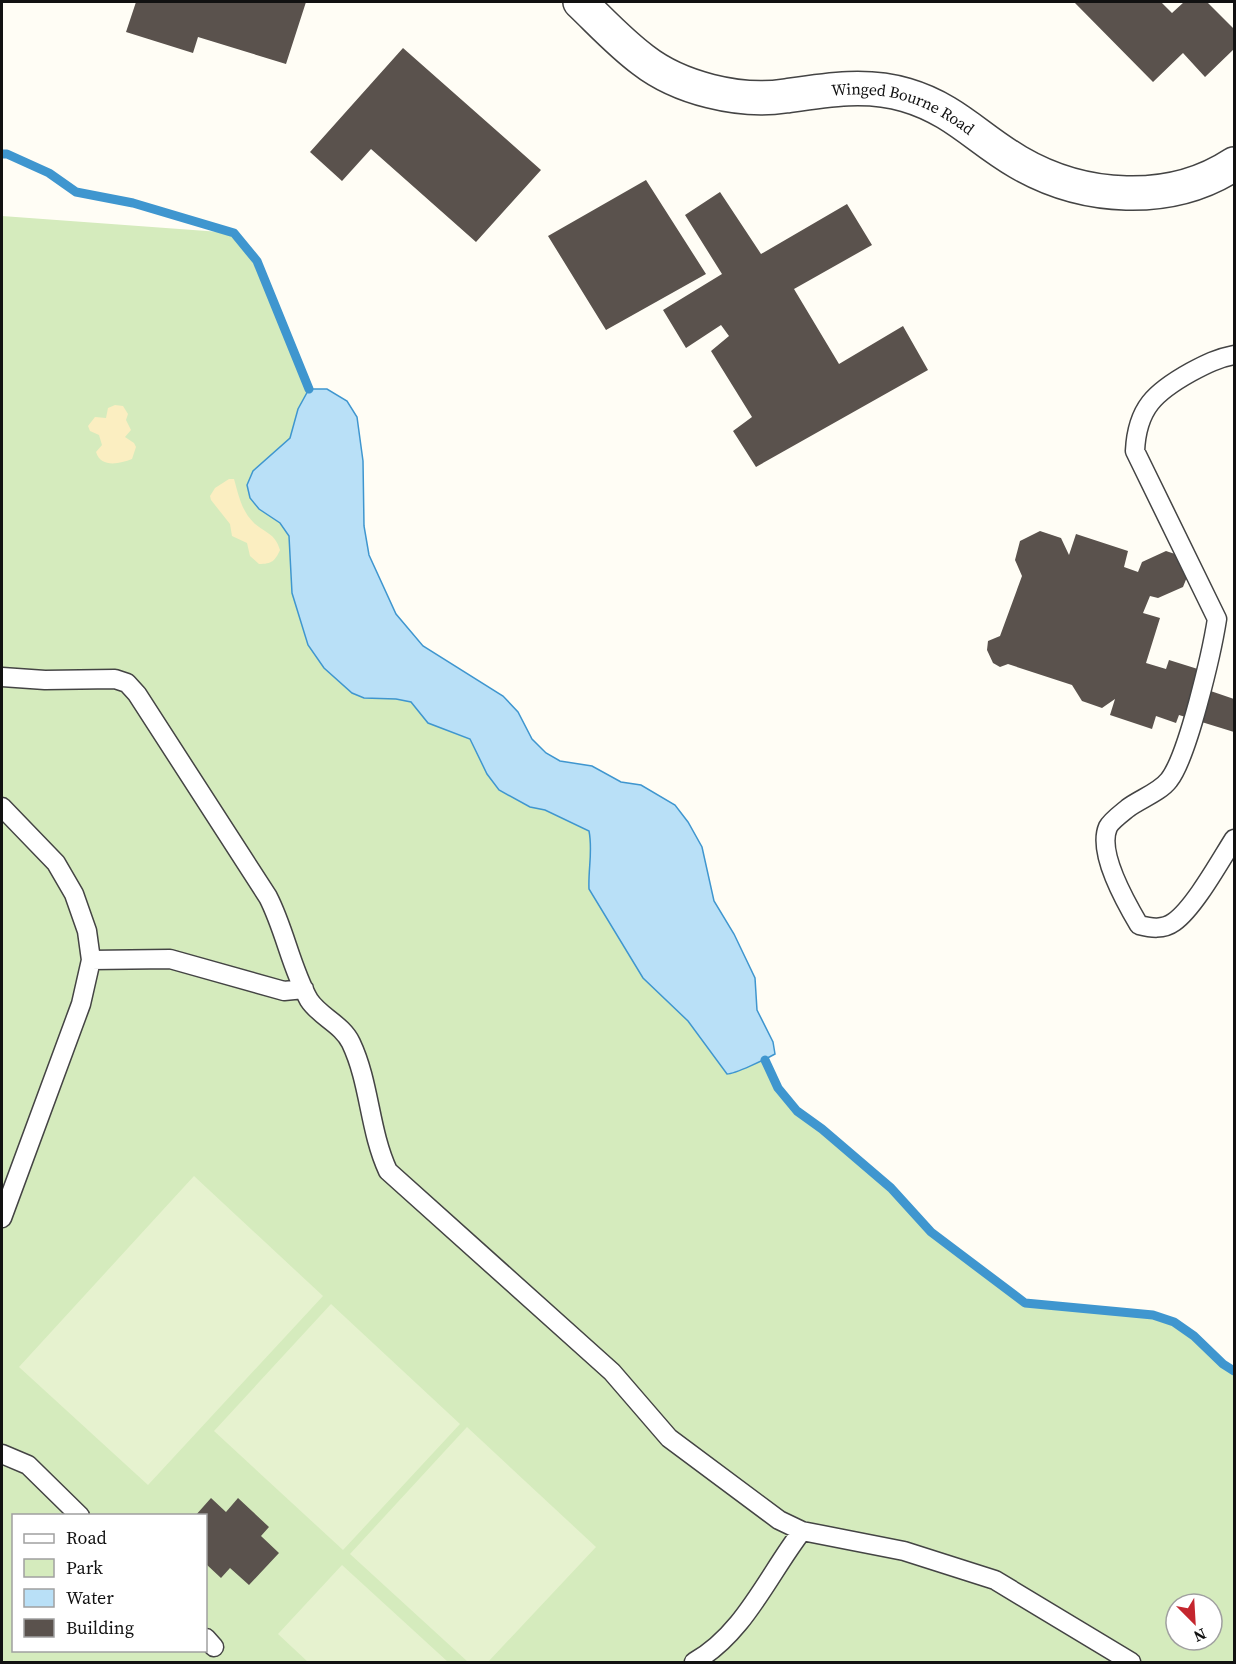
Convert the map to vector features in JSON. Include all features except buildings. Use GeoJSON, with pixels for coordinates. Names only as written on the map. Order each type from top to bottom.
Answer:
{"type":"FeatureCollection","features":[{"type":"Feature","properties":{"kind":"street","name":"Winged Bourne Road"},"geometry":{"type":"LineString","coordinates":[[580,2],[643,61],[701,88],[743,97],[782,97],[811,92],[868,88],[905,94],[960,119],[1019,162],[1050,177],[1081,188],[1138,194],[1170,190],[1200,181],[1234,164]]}},
{"type":"Feature","properties":{"kind":"lane"},"geometry":{"type":"LineString","coordinates":[[1234,355],[1217,358],[1163,388],[1148,405],[1136,429],[1135,451],[1217,619],[1214,640],[1181,757],[1169,781],[1127,809],[1108,827],[1105,848],[1124,900],[1139,925],[1154,929],[1174,922],[1190,904],[1234,839]]}},
{"type":"Feature","properties":{"kind":"lane"},"geometry":{"type":"LineString","coordinates":[[2,677],[45,680],[115,679],[127,683],[137,694],[267,897],[279,919],[311,1003],[350,1041],[359,1065],[381,1154],[388,1171],[612,1372],[669,1438],[779,1520],[802,1531],[904,1551],[995,1580],[1131,1662]]}},
{"type":"Feature","properties":{"kind":"lane"},"geometry":{"type":"LineString","coordinates":[[2,807],[56,863],[74,894],[87,931],[91,960],[81,1004],[2,1218]]}},
{"type":"Feature","properties":{"kind":"lane"},"geometry":{"type":"LineString","coordinates":[[91,960],[170,959],[284,991],[304,989]]}},
{"type":"Feature","properties":{"kind":"lane"},"geometry":{"type":"LineString","coordinates":[[2,1454],[28,1465],[79,1514]]}},
{"type":"Feature","properties":{"kind":"lane"},"geometry":{"type":"LineString","coordinates":[[694,1662],[721,1644],[738,1625],[777,1564],[802,1531]]}},
{"type":"Feature","properties":{"kind":"green space"},"geometry":{"type":"Polygon","coordinates":[[[2,216],[234,233],[261,271],[309,389],[345,422],[351,602],[560,786],[663,819],[765,1060],[778,1088],[797,1111],[822,1129],[891,1188],[931,1232],[1025,1303],[1153,1315],[1174,1322],[1194,1336],[1223,1364],[1234,1371],[1234,1662],[2,1662],[2,216]]]}},
{"type":"Feature","properties":{"kind":"green space"},"geometry":{"type":"Polygon","coordinates":[[[194,1176],[323,1296],[148,1485],[19,1367],[194,1176]]]}},
{"type":"Feature","properties":{"kind":"green space"},"geometry":{"type":"Polygon","coordinates":[[[331,1304],[460,1424],[343,1550],[214,1431],[331,1304]]]}},
{"type":"Feature","properties":{"kind":"green space"},"geometry":{"type":"Polygon","coordinates":[[[467,1427],[596,1547],[488,1662],[468,1662],[350,1554],[467,1427]]]}},
{"type":"Feature","properties":{"kind":"green space"},"geometry":{"type":"Polygon","coordinates":[[[342,1565],[448,1662],[308,1662],[278,1634],[342,1565]]]}},
{"type":"Feature","properties":{"kind":"sand"},"geometry":{"type":"Polygon","coordinates":[[[115,405],[123,406],[128,414],[126,420],[131,430],[125,437],[136,447],[132,459],[106,463],[98,457],[96,452],[102,445],[99,435],[90,431],[88,426],[95,417],[106,418],[108,408],[115,405]]]}},
{"type":"Feature","properties":{"kind":"sand"},"geometry":{"type":"Polygon","coordinates":[[[229,479],[234,479],[246,513],[278,544],[280,550],[275,559],[270,562],[259,564],[250,556],[247,543],[232,536],[230,524],[211,500],[210,496],[215,488],[229,479]]]}},
{"type":"Feature","properties":{"kind":"water"},"geometry":{"type":"Polygon","coordinates":[[[309,389],[327,389],[347,401],[357,417],[363,461],[364,526],[369,555],[396,614],[423,646],[503,696],[518,712],[532,739],[546,753],[560,761],[592,766],[621,782],[641,785],[675,805],[688,822],[702,847],[714,901],[734,934],[755,978],[757,1010],[773,1042],[775,1054],[727,1074],[688,1021],[643,978],[589,889],[591,846],[589,831],[545,810],[530,807],[499,790],[487,774],[470,739],[428,723],[411,702],[364,698],[352,693],[324,668],[308,645],[292,593],[289,536],[280,523],[259,509],[250,498],[247,485],[253,471],[290,438],[298,409],[309,389]]]}},
{"type":"Feature","properties":{"kind":"waterway"},"geometry":{"type":"LineString","coordinates":[[2,154],[7,154],[49,173],[76,192],[133,203],[234,233],[257,261],[309,389]]}},
{"type":"Feature","properties":{"kind":"waterway"},"geometry":{"type":"LineString","coordinates":[[765,1060],[778,1088],[797,1111],[822,1129],[891,1188],[931,1232],[1025,1303],[1153,1315],[1174,1322],[1194,1336],[1223,1364],[1234,1371]]}}]}
